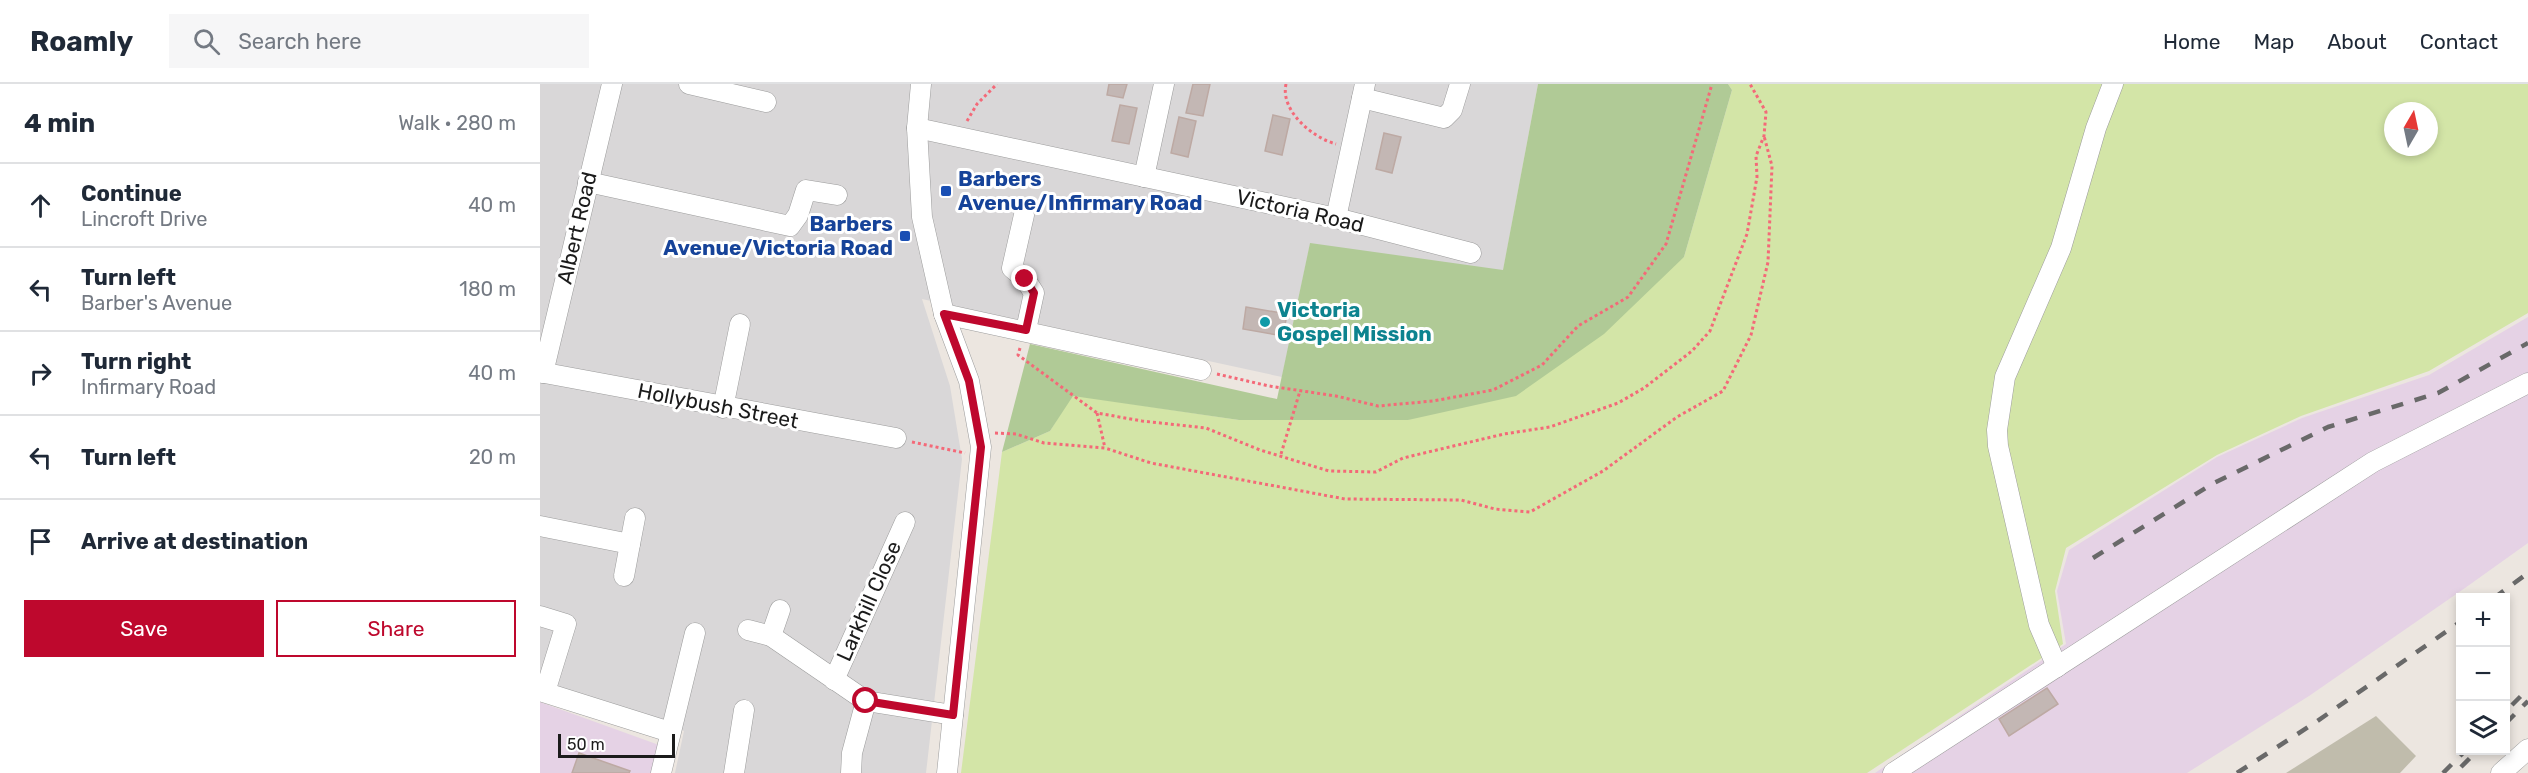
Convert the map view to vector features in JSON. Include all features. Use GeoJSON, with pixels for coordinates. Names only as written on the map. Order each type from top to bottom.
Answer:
{"type":"FeatureCollection","features":[{"type":"Feature","properties":{"kind":"street","name":"Albert Road"},"geometry":{"type":"LineString","coordinates":[[541,373],[612,84]]}},
{"type":"Feature","properties":{"kind":"street"},"geometry":{"type":"LineString","coordinates":[[689,84],[754,94]]}},
{"type":"Feature","properties":{"kind":"street"},"geometry":{"type":"LineString","coordinates":[[921,84],[917,128],[922,217],[944,314],[969,381],[981,439],[946,773]]}},
{"type":"Feature","properties":{"kind":"street"},"geometry":{"type":"LineString","coordinates":[[1144,177],[1164,84]]}},
{"type":"Feature","properties":{"kind":"street"},"geometry":{"type":"LineString","coordinates":[[1336,218],[1363,91],[1444,118],[1452,110],[1460,84]]}},
{"type":"Feature","properties":{"kind":"street"},"geometry":{"type":"LineString","coordinates":[[2057,667],[2039,625],[1998,446],[1997,430],[2005,377],[2061,248],[2096,128],[2113,84]]}},
{"type":"Feature","properties":{"kind":"street","name":"Victoria Road"},"geometry":{"type":"LineString","coordinates":[[917,128],[1336,218],[1471,253]]}},
{"type":"Feature","properties":{"kind":"street"},"geometry":{"type":"LineString","coordinates":[[588,182],[790,226],[798,215],[806,190],[837,195]]}},
{"type":"Feature","properties":{"kind":"street"},"geometry":{"type":"LineString","coordinates":[[1024,215],[1012,268],[1025,279],[1034,293],[1026,330]]}},
{"type":"Feature","properties":{"kind":"street"},"geometry":{"type":"LineString","coordinates":[[944,314],[1026,330],[1201,370]]}},
{"type":"Feature","properties":{"kind":"street"},"geometry":{"type":"LineString","coordinates":[[723,408],[740,324]]}},
{"type":"Feature","properties":{"kind":"street","name":"Hollybush Street"},"geometry":{"type":"LineString","coordinates":[[541,373],[896,438]]}},
{"type":"Feature","properties":{"kind":"street"},"geometry":{"type":"LineString","coordinates":[[1893,773],[2373,462],[2528,383]]}},
{"type":"Feature","properties":{"kind":"street"},"geometry":{"type":"LineString","coordinates":[[624,576],[635,518]]}},
{"type":"Feature","properties":{"kind":"street","name":"Larkhill Close"},"geometry":{"type":"LineString","coordinates":[[834,680],[905,522]]}},
{"type":"Feature","properties":{"kind":"street"},"geometry":{"type":"LineString","coordinates":[[540,526],[630,544]]}},
{"type":"Feature","properties":{"kind":"street"},"geometry":{"type":"LineString","coordinates":[[771,636],[780,610]]}},
{"type":"Feature","properties":{"kind":"street"},"geometry":{"type":"LineString","coordinates":[[540,616],[566,624],[543,691],[669,732]]}},
{"type":"Feature","properties":{"kind":"street"},"geometry":{"type":"LineString","coordinates":[[748,630],[771,636],[866,701],[953,715]]}},
{"type":"Feature","properties":{"kind":"street"},"geometry":{"type":"LineString","coordinates":[[662,773],[669,732],[695,633]]}},
{"type":"Feature","properties":{"kind":"street"},"geometry":{"type":"LineString","coordinates":[[851,773],[852,753],[866,701]]}},
{"type":"Feature","properties":{"kind":"street"},"geometry":{"type":"LineString","coordinates":[[734,773],[744,710]]}},
{"type":"Feature","properties":{"kind":"street"},"geometry":{"type":"LineString","coordinates":[[2501,773],[2528,749]]}},
{"type":"Feature","properties":{"kind":"path"},"geometry":{"type":"LineString","coordinates":[[966,122],[977,104],[997,84]]}},
{"type":"Feature","properties":{"kind":"path"},"geometry":{"type":"LineString","coordinates":[[1286,84],[1284,92],[1289,106],[1303,125],[1325,141],[1350,148]]}},
{"type":"Feature","properties":{"kind":"path"},"geometry":{"type":"LineString","coordinates":[[1201,370],[1269,386],[1336,396],[1378,406],[1433,401],[1493,390],[1542,365],[1578,326],[1628,297],[1666,244],[1712,84]]}},
{"type":"Feature","properties":{"kind":"path"},"geometry":{"type":"LineString","coordinates":[[1026,330],[1018,355],[1097,413],[1206,428],[1260,450],[1281,454],[1329,471],[1376,472],[1403,458],[1504,434],[1550,427],[1618,403],[1644,388],[1692,351],[1710,331],[1747,234],[1757,177],[1756,156],[1764,136],[1766,112],[1750,84]]}},
{"type":"Feature","properties":{"kind":"path"},"geometry":{"type":"LineString","coordinates":[[896,438],[967,453],[981,439],[1016,434],[1044,443],[1105,448],[1151,464],[1345,499],[1461,500],[1495,509],[1530,512],[1603,471],[1677,417],[1723,391],[1751,335],[1768,262],[1772,166],[1764,136]]}},
{"type":"Feature","properties":{"kind":"path"},"geometry":{"type":"LineString","coordinates":[[1281,454],[1300,391]]}},
{"type":"Feature","properties":{"kind":"path"},"geometry":{"type":"LineString","coordinates":[[1097,413],[1105,448]]}},
{"type":"Feature","properties":{"kind":"shaded area"},"geometry":{"type":"Polygon","coordinates":[[[540,84],[1538,84],[1503,271],[1310,244],[1282,377],[922,299],[950,386],[962,459],[926,773],[675,773],[684,731],[540,680],[540,84]]]}},
{"type":"Feature","properties":{"kind":"shaded area"},"geometry":{"type":"Polygon","coordinates":[[[2528,317],[2528,543],[2309,696],[2187,773],[1875,773],[2066,644],[2057,591],[2069,550],[2217,457],[2302,418],[2429,375],[2528,317]]]}},
{"type":"Feature","properties":{"kind":"shaded area"},"geometry":{"type":"Polygon","coordinates":[[[540,702],[659,745],[652,773],[540,773],[540,702]]]}},
{"type":"Feature","properties":{"kind":"shaded area"},"geometry":{"type":"Polygon","coordinates":[[[2376,716],[2416,756],[2400,773],[2286,773],[2376,716]]]}},
{"type":"Feature","properties":{"kind":"green space"},"geometry":{"type":"Polygon","coordinates":[[[1538,84],[1728,84],[1732,90],[1684,257],[1604,334],[1516,396],[1408,420],[1239,420],[1073,396],[1050,431],[1002,452],[1030,344],[1277,399],[1310,243],[1503,270],[1538,84]]]}},
{"type":"Feature","properties":{"kind":"green space"},"geometry":{"type":"Polygon","coordinates":[[[1728,84],[2528,84],[2528,313],[2429,371],[2301,416],[2217,455],[2066,548],[2055,591],[2063,644],[1867,773],[961,773],[1002,452],[1050,431],[1072,395],[1239,420],[1408,420],[1684,257],[1732,90],[1728,84]]]}},
{"type":"Feature","properties":{"kind":"building"},"geometry":{"type":"Polygon","coordinates":[[[1109,84],[1127,84],[1123,98],[1107,95],[1109,84]]]}},
{"type":"Feature","properties":{"kind":"building"},"geometry":{"type":"Polygon","coordinates":[[[1193,84],[1210,84],[1203,116],[1186,113],[1193,84]]]}},
{"type":"Feature","properties":{"kind":"building"},"geometry":{"type":"Polygon","coordinates":[[[1120,105],[1137,108],[1129,144],[1112,141],[1120,105]]]}},
{"type":"Feature","properties":{"kind":"building"},"geometry":{"type":"Polygon","coordinates":[[[1273,115],[1290,119],[1282,155],[1265,151],[1273,115]]]}},
{"type":"Feature","properties":{"kind":"building"},"geometry":{"type":"Polygon","coordinates":[[[1179,117],[1196,121],[1188,157],[1171,153],[1179,117]]]}},
{"type":"Feature","properties":{"kind":"building"},"geometry":{"type":"Polygon","coordinates":[[[1384,133],[1401,137],[1392,173],[1376,169],[1384,133]]]}},
{"type":"Feature","properties":{"kind":"building","name":"Victoria Gospel Mission"},"geometry":{"type":"Polygon","coordinates":[[[1246,307],[1287,314],[1283,336],[1243,329],[1246,307]]]}},
{"type":"Feature","properties":{"kind":"building"},"geometry":{"type":"Polygon","coordinates":[[[2047,688],[2058,704],[2009,736],[1999,719],[2047,688]]]}},
{"type":"Feature","properties":{"kind":"building"},"geometry":{"type":"Polygon","coordinates":[[[579,753],[630,771],[629,773],[572,773],[579,753]]]}},
{"type":"Feature","properties":{"kind":"railway"},"geometry":{"type":"LineString","coordinates":[[2093,558],[2212,484],[2328,427],[2438,393],[2528,343]]}},
{"type":"Feature","properties":{"kind":"railway"},"geometry":{"type":"LineString","coordinates":[[2501,593],[2528,573]]}},
{"type":"Feature","properties":{"kind":"railway"},"geometry":{"type":"LineString","coordinates":[[2237,773],[2313,724],[2456,625]]}},
{"type":"Feature","properties":{"kind":"railway"},"geometry":{"type":"LineString","coordinates":[[2512,705],[2528,689]]}},
{"type":"Feature","properties":{"kind":"railway"},"geometry":{"type":"LineString","coordinates":[[2510,719],[2528,701]]}},
{"type":"Feature","properties":{"kind":"railway"},"geometry":{"type":"LineString","coordinates":[[2443,773],[2461,755]]}},
{"type":"Feature","properties":{"kind":"railway"},"geometry":{"type":"LineString","coordinates":[[2461,767],[2473,755]]}},
{"type":"Feature","properties":{"kind":"place","name":"Barbers Avenue/Infirmary Road"},"geometry":{"type":"Point","coordinates":[946,191]}},
{"type":"Feature","properties":{"kind":"place","name":"Barbers Avenue/Victoria Road"},"geometry":{"type":"Point","coordinates":[905,236]}},
{"type":"Feature","properties":{"kind":"place","name":"Victoria Gospel Mission"},"geometry":{"type":"Point","coordinates":[1265,322]}},
{"type":"Feature","properties":{"kind":"route"},"geometry":{"type":"LineString","coordinates":[[866,701],[953,715],[981,447],[969,381],[944,314],[1026,330],[1034,293],[1025,279]]}}]}
